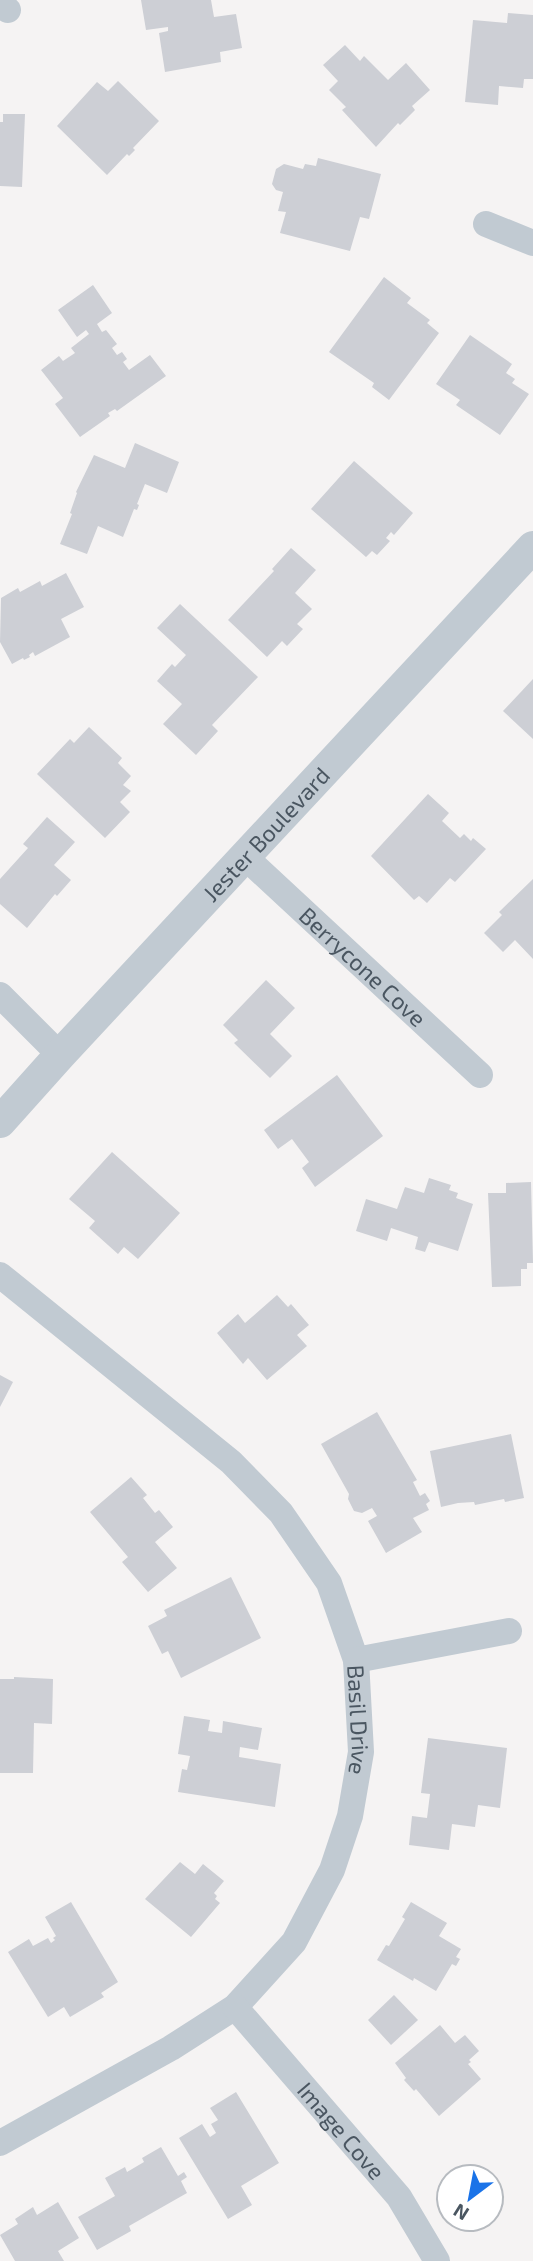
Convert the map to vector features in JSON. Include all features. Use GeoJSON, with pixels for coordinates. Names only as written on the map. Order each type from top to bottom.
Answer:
{"type":"FeatureCollection","features":[{"type":"Feature","properties":{"kind":"street"},"geometry":{"type":"LineString","coordinates":[[486,223],[533,243]]}},
{"type":"Feature","properties":{"kind":"street","name":"Jester Boulevard"},"geometry":{"type":"LineString","coordinates":[[0,1122],[533,547]]}},
{"type":"Feature","properties":{"kind":"street","name":"Berrycone Cove"},"geometry":{"type":"LineString","coordinates":[[245,857],[480,1075]]}},
{"type":"Feature","properties":{"kind":"street"},"geometry":{"type":"LineString","coordinates":[[0,995],[60,1055]]}},
{"type":"Feature","properties":{"kind":"street","name":"Basil Drive"},"geometry":{"type":"LineString","coordinates":[[0,1275],[231,1462],[281,1513],[329,1583],[356,1660],[361,1752],[350,1816],[332,1870],[295,1942],[235,2007],[171,2048],[0,2143]]}},
{"type":"Feature","properties":{"kind":"street"},"geometry":{"type":"LineString","coordinates":[[356,1660],[509,1631]]}},
{"type":"Feature","properties":{"kind":"street","name":"Image Cove"},"geometry":{"type":"LineString","coordinates":[[235,2007],[399,2197],[437,2261]]}},
{"type":"Feature","properties":{"kind":"building"},"geometry":{"type":"Polygon","coordinates":[[[141,0],[211,0],[214,17],[236,14],[242,48],[220,52],[221,62],[165,72],[159,33],[168,31],[168,27],[146,30],[141,0]]]}},
{"type":"Feature","properties":{"kind":"building"},"geometry":{"type":"Polygon","coordinates":[[[508,13],[533,15],[533,79],[524,79],[523,88],[499,86],[498,105],[465,102],[473,20],[507,23],[508,13]]]}},
{"type":"Feature","properties":{"kind":"building"},"geometry":{"type":"Polygon","coordinates":[[[345,45],[360,61],[364,56],[388,80],[406,63],[430,90],[412,106],[415,110],[400,125],[398,123],[376,147],[342,110],[346,107],[329,90],[338,81],[323,65],[345,45]]]}},
{"type":"Feature","properties":{"kind":"building"},"geometry":{"type":"Polygon","coordinates":[[[118,81],[159,121],[133,148],[135,150],[129,156],[127,154],[107,175],[57,126],[97,82],[108,91],[118,81]]]}},
{"type":"Feature","properties":{"kind":"building"},"geometry":{"type":"Polygon","coordinates":[[[3,114],[25,114],[22,187],[0,186],[0,122],[3,122],[3,114]]]}},
{"type":"Feature","properties":{"kind":"building"},"geometry":{"type":"Polygon","coordinates":[[[318,158],[381,174],[369,219],[360,217],[350,251],[280,233],[286,212],[278,211],[283,192],[276,190],[272,184],[276,169],[284,164],[303,169],[305,164],[316,166],[318,158]]]}},
{"type":"Feature","properties":{"kind":"building"},"geometry":{"type":"Polygon","coordinates":[[[384,277],[411,298],[407,303],[430,320],[427,323],[439,333],[389,400],[372,387],[374,383],[329,352],[384,277]]]}},
{"type":"Feature","properties":{"kind":"building"},"geometry":{"type":"Polygon","coordinates":[[[93,285],[112,313],[97,324],[102,332],[106,330],[117,344],[112,348],[117,355],[122,352],[127,359],[123,362],[129,370],[150,355],[166,376],[117,411],[115,409],[108,413],[110,416],[80,437],[55,404],[63,398],[41,370],[59,356],[63,361],[75,353],[71,348],[89,334],[86,330],[77,337],[58,310],[93,285]]]}},
{"type":"Feature","properties":{"kind":"building"},"geometry":{"type":"Polygon","coordinates":[[[470,335],[512,364],[506,373],[515,379],[512,383],[529,394],[500,435],[456,405],[460,400],[436,384],[470,335]]]}},
{"type":"Feature","properties":{"kind":"building"},"geometry":{"type":"Polygon","coordinates":[[[135,443],[179,462],[167,493],[145,484],[137,510],[134,509],[123,537],[98,526],[87,554],[60,544],[72,514],[70,513],[76,492],[94,455],[125,468],[135,443]]]}},
{"type":"Feature","properties":{"kind":"building"},"geometry":{"type":"Polygon","coordinates":[[[354,461],[413,513],[394,535],[391,532],[386,538],[390,541],[377,555],[372,551],[366,557],[311,509],[354,461]]]}},
{"type":"Feature","properties":{"kind":"building"},"geometry":{"type":"Polygon","coordinates":[[[291,548],[316,570],[295,593],[312,609],[297,624],[303,629],[287,646],[282,641],[267,657],[228,620],[274,571],[272,569],[291,548]]]}},
{"type":"Feature","properties":{"kind":"building"},"geometry":{"type":"Polygon","coordinates":[[[66,573],[84,607],[61,619],[70,637],[35,656],[33,652],[30,657],[12,664],[0,642],[1,598],[18,588],[20,592],[40,581],[42,586],[66,573]]]}},
{"type":"Feature","properties":{"kind":"building"},"geometry":{"type":"Polygon","coordinates":[[[180,604],[258,677],[212,725],[218,731],[196,755],[163,724],[182,704],[157,681],[172,664],[175,667],[186,655],[157,628],[180,604]]]}},
{"type":"Feature","properties":{"kind":"building"},"geometry":{"type":"Polygon","coordinates":[[[533,679],[533,739],[503,711],[533,679]]]}},
{"type":"Feature","properties":{"kind":"building"},"geometry":{"type":"Polygon","coordinates":[[[89,727],[122,758],[118,763],[131,776],[123,785],[131,791],[120,802],[130,812],[105,838],[37,774],[70,739],[74,743],[89,727]]]}},
{"type":"Feature","properties":{"kind":"building"},"geometry":{"type":"Polygon","coordinates":[[[428,794],[449,813],[442,821],[460,838],[464,834],[486,849],[455,882],[450,878],[427,903],[419,896],[414,900],[371,856],[428,794]]]}},
{"type":"Feature","properties":{"kind":"building"},"geometry":{"type":"Polygon","coordinates":[[[47,817],[75,842],[54,865],[71,880],[57,896],[55,894],[27,928],[0,904],[0,879],[28,848],[23,844],[47,817]]]}},
{"type":"Feature","properties":{"kind":"building"},"geometry":{"type":"Polygon","coordinates":[[[533,879],[533,959],[515,940],[503,952],[484,933],[502,915],[499,912],[533,879]]]}},
{"type":"Feature","properties":{"kind":"building"},"geometry":{"type":"Polygon","coordinates":[[[266,980],[295,1008],[270,1034],[292,1056],[270,1078],[234,1043],[238,1040],[223,1025],[266,980]]]}},
{"type":"Feature","properties":{"kind":"building"},"geometry":{"type":"Polygon","coordinates":[[[337,1075],[383,1136],[315,1187],[302,1168],[309,1162],[292,1139],[278,1149],[264,1130],[337,1075]]]}},
{"type":"Feature","properties":{"kind":"building"},"geometry":{"type":"Polygon","coordinates":[[[112,1152],[180,1213],[138,1259],[124,1247],[118,1254],[89,1228],[95,1221],[69,1199],[112,1152]]]}},
{"type":"Feature","properties":{"kind":"building"},"geometry":{"type":"Polygon","coordinates":[[[429,1178],[451,1185],[449,1190],[458,1193],[456,1198],[473,1204],[458,1251],[429,1242],[425,1252],[415,1249],[418,1237],[391,1228],[387,1241],[356,1231],[366,1199],[397,1209],[405,1187],[424,1193],[429,1178]]]}},
{"type":"Feature","properties":{"kind":"building"},"geometry":{"type":"Polygon","coordinates":[[[531,1182],[533,1263],[527,1263],[527,1269],[521,1269],[521,1286],[492,1287],[488,1193],[506,1193],[506,1183],[531,1182]]]}},
{"type":"Feature","properties":{"kind":"building"},"geometry":{"type":"Polygon","coordinates":[[[277,1295],[288,1307],[291,1304],[309,1325],[297,1335],[307,1346],[267,1380],[248,1358],[243,1364],[217,1333],[238,1314],[245,1323],[277,1295]]]}},
{"type":"Feature","properties":{"kind":"building"},"geometry":{"type":"Polygon","coordinates":[[[0,1375],[13,1382],[0,1407],[0,1375]]]}},
{"type":"Feature","properties":{"kind":"building"},"geometry":{"type":"Polygon","coordinates":[[[377,1412],[417,1480],[413,1482],[420,1496],[425,1493],[430,1501],[426,1504],[429,1510],[413,1518],[422,1532],[386,1553],[368,1521],[377,1516],[372,1508],[362,1513],[354,1511],[348,1499],[349,1494],[321,1444],[377,1412]]]}},
{"type":"Feature","properties":{"kind":"building"},"geometry":{"type":"Polygon","coordinates":[[[511,1434],[524,1498],[475,1505],[474,1502],[458,1503],[441,1507],[430,1451],[511,1434]]]}},
{"type":"Feature","properties":{"kind":"building"},"geometry":{"type":"Polygon","coordinates":[[[131,1477],[147,1495],[143,1498],[155,1513],[159,1510],[173,1527],[155,1542],[177,1568],[148,1592],[122,1562],[128,1557],[90,1512],[131,1477]]]}},
{"type":"Feature","properties":{"kind":"building"},"geometry":{"type":"Polygon","coordinates":[[[231,1577],[261,1638],[181,1678],[168,1651],[162,1654],[148,1626],[167,1616],[164,1610],[231,1577]]]}},
{"type":"Feature","properties":{"kind":"building"},"geometry":{"type":"Polygon","coordinates":[[[0,1679],[53,1679],[52,1724],[34,1723],[33,1773],[0,1773],[0,1679]]]}},
{"type":"Feature","properties":{"kind":"building"},"geometry":{"type":"Polygon","coordinates":[[[184,1716],[210,1720],[208,1731],[222,1733],[223,1721],[262,1728],[258,1750],[240,1747],[239,1757],[281,1764],[275,1807],[178,1792],[182,1769],[187,1770],[190,1756],[178,1754],[184,1716]]]}},
{"type":"Feature","properties":{"kind":"building"},"geometry":{"type":"Polygon","coordinates":[[[428,1738],[507,1748],[500,1808],[478,1805],[475,1827],[452,1824],[449,1850],[409,1845],[412,1816],[427,1818],[430,1794],[421,1793],[428,1738]]]}},
{"type":"Feature","properties":{"kind":"building"},"geometry":{"type":"Polygon","coordinates":[[[180,1862],[195,1874],[203,1864],[224,1881],[214,1893],[217,1896],[215,1899],[220,1903],[191,1937],[145,1899],[180,1862]]]}},
{"type":"Feature","properties":{"kind":"building"},"geometry":{"type":"Polygon","coordinates":[[[71,1902],[118,1982],[101,1993],[104,1997],[70,2017],[64,2007],[48,2017],[8,1952],[29,1939],[33,1946],[48,1938],[51,1943],[55,1940],[53,1938],[56,1936],[45,1917],[71,1902]]]}},
{"type":"Feature","properties":{"kind":"building"},"geometry":{"type":"Polygon","coordinates":[[[411,1902],[447,1923],[439,1936],[461,1949],[456,1957],[460,1959],[456,1966],[452,1964],[436,1991],[377,1960],[405,1919],[402,1917],[411,1902]]]}},
{"type":"Feature","properties":{"kind":"building"},"geometry":{"type":"Polygon","coordinates":[[[394,1995],[418,2020],[391,2045],[368,2020],[394,1995]]]}},
{"type":"Feature","properties":{"kind":"building"},"geometry":{"type":"Polygon","coordinates":[[[440,2025],[455,2043],[465,2035],[479,2051],[468,2064],[481,2079],[439,2116],[416,2089],[414,2091],[404,2080],[406,2078],[395,2063],[440,2025]]]}},
{"type":"Feature","properties":{"kind":"building"},"geometry":{"type":"Polygon","coordinates":[[[236,2092],[279,2163],[241,2186],[252,2205],[228,2219],[179,2138],[202,2124],[210,2137],[216,2133],[211,2124],[218,2120],[210,2108],[236,2092]]]}},
{"type":"Feature","properties":{"kind":"building"},"geometry":{"type":"Polygon","coordinates":[[[161,2147],[178,2176],[184,2172],[187,2177],[181,2181],[187,2193],[129,2226],[131,2231],[97,2250],[78,2217],[115,2196],[105,2178],[125,2167],[127,2172],[144,2162],[142,2158],[161,2147]]]}},
{"type":"Feature","properties":{"kind":"building"},"geometry":{"type":"Polygon","coordinates":[[[58,2202],[79,2238],[58,2251],[64,2261],[15,2261],[0,2235],[18,2224],[15,2219],[33,2207],[37,2215],[58,2202]]]}}]}
